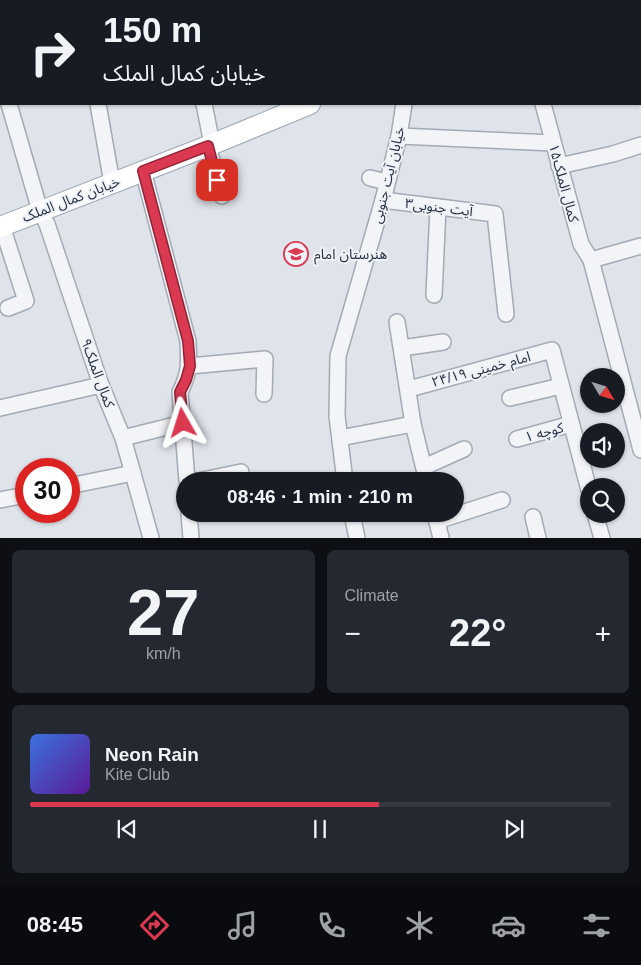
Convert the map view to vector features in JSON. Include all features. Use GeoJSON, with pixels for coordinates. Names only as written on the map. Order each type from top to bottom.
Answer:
{"type":"FeatureCollection","features":[{"type":"Feature","properties":{"kind":"main road","name":"خیابان کمال الملک"},"geometry":{"type":"LineString","coordinates":[[1,227],[308,105]]}},
{"type":"Feature","properties":{"kind":"street","name":"کمال الملک۹"},"geometry":{"type":"LineString","coordinates":[[9,105],[40,210],[47,224],[101,385],[123,438],[151,538]]}},
{"type":"Feature","properties":{"kind":"street"},"geometry":{"type":"LineString","coordinates":[[98,105],[112,183]]}},
{"type":"Feature","properties":{"kind":"street"},"geometry":{"type":"LineString","coordinates":[[204,105],[210,145],[222,196]]}},
{"type":"Feature","properties":{"kind":"street","name":"خیابان آیت جنوبی"},"geometry":{"type":"LineString","coordinates":[[345,472],[337,416],[338,356],[383,200],[399,136],[404,105]]}},
{"type":"Feature","properties":{"kind":"street","name":"کمال الملک۱۵"},"geometry":{"type":"LineString","coordinates":[[543,105],[580,244],[591,260],[641,450]]}},
{"type":"Feature","properties":{"kind":"street"},"geometry":{"type":"LineString","coordinates":[[399,136],[554,143]]}},
{"type":"Feature","properties":{"kind":"street"},"geometry":{"type":"LineString","coordinates":[[560,166],[613,154],[641,145]]}},
{"type":"Feature","properties":{"kind":"street"},"geometry":{"type":"LineString","coordinates":[[143,171],[188,341],[190,366],[180,392],[186,472]]}},
{"type":"Feature","properties":{"kind":"street"},"geometry":{"type":"LineString","coordinates":[[370,178],[387,182]]}},
{"type":"Feature","properties":{"kind":"street","name":"آیت جنوبی۳"},"geometry":{"type":"LineString","coordinates":[[383,200],[495,214],[506,314]]}},
{"type":"Feature","properties":{"kind":"street"},"geometry":{"type":"LineString","coordinates":[[434,294],[438,207]]}},
{"type":"Feature","properties":{"kind":"street"},"geometry":{"type":"LineString","coordinates":[[1,227],[26,301],[8,308]]}},
{"type":"Feature","properties":{"kind":"street"},"geometry":{"type":"LineString","coordinates":[[591,260],[641,246]]}},
{"type":"Feature","properties":{"kind":"street"},"geometry":{"type":"LineString","coordinates":[[397,322],[413,424],[425,472]]}},
{"type":"Feature","properties":{"kind":"street"},"geometry":{"type":"LineString","coordinates":[[402,348],[443,342]]}},
{"type":"Feature","properties":{"kind":"street","name":"امام خمینی ۲۴/۱۹"},"geometry":{"type":"LineString","coordinates":[[409,389],[552,350],[561,386]]}},
{"type":"Feature","properties":{"kind":"street"},"geometry":{"type":"LineString","coordinates":[[190,366],[265,359],[264,394]]}},
{"type":"Feature","properties":{"kind":"street"},"geometry":{"type":"LineString","coordinates":[[2,408],[101,385]]}},
{"type":"Feature","properties":{"kind":"street"},"geometry":{"type":"LineString","coordinates":[[510,398],[561,386],[586,478]]}},
{"type":"Feature","properties":{"kind":"street"},"geometry":{"type":"LineString","coordinates":[[123,438],[183,423]]}},
{"type":"Feature","properties":{"kind":"street"},"geometry":{"type":"LineString","coordinates":[[340,438],[413,424]]}},
{"type":"Feature","properties":{"kind":"street","name":"کوچه ۱"},"geometry":{"type":"LineString","coordinates":[[517,439],[571,424]]}},
{"type":"Feature","properties":{"kind":"street"},"geometry":{"type":"LineString","coordinates":[[428,472],[464,449]]}},
{"type":"Feature","properties":{"kind":"street"},"geometry":{"type":"LineString","coordinates":[[80,484],[133,473]]}},
{"type":"Feature","properties":{"kind":"street"},"geometry":{"type":"LineString","coordinates":[[0,500],[15,497]]}},
{"type":"Feature","properties":{"kind":"street"},"geometry":{"type":"LineString","coordinates":[[464,510],[502,500]]}},
{"type":"Feature","properties":{"kind":"street"},"geometry":{"type":"LineString","coordinates":[[533,518],[538,538]]}},
{"type":"Feature","properties":{"kind":"street"},"geometry":{"type":"LineString","coordinates":[[190,522],[191,538]]}},
{"type":"Feature","properties":{"kind":"street"},"geometry":{"type":"LineString","coordinates":[[354,522],[357,538]]}},
{"type":"Feature","properties":{"kind":"street"},"geometry":{"type":"LineString","coordinates":[[437,522],[441,538]]}},
{"type":"Feature","properties":{"kind":"street"},"geometry":{"type":"LineString","coordinates":[[598,523],[602,538]]}},
{"type":"Feature","properties":{"kind":"place","name":"هنرستان امام"},"geometry":{"type":"Point","coordinates":[296,254]}},
{"type":"Feature","properties":{"kind":"route"},"geometry":{"type":"LineString","coordinates":[[183,423],[180,392],[190,366],[188,341],[143,171],[208,146],[217,180]]}}]}
